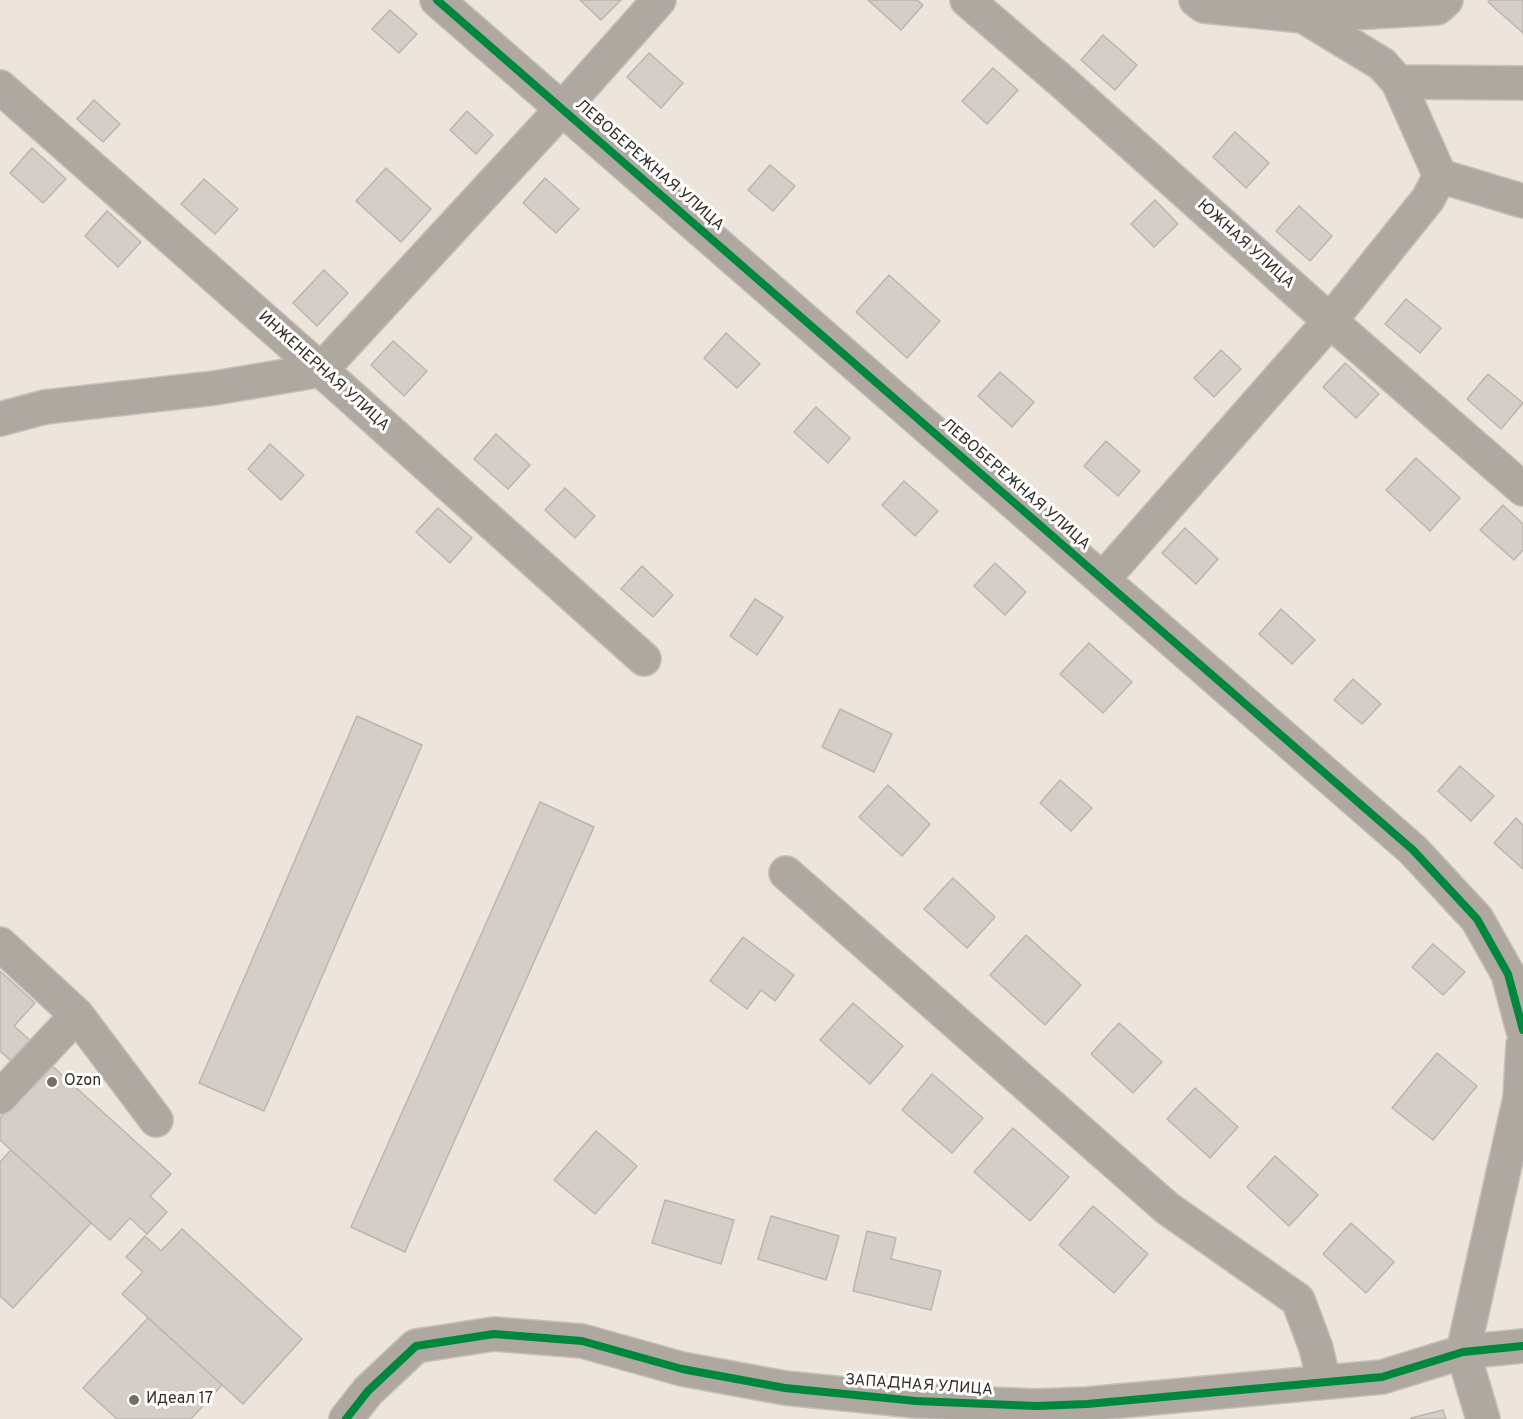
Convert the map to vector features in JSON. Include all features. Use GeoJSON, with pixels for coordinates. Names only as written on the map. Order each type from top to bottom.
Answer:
{"type":"FeatureCollection","features":[{"type":"Feature","properties":{"kind":"street","name":"ЛЕВОБЕРЕЖНАЯ УЛИЦА"},"geometry":{"type":"LineString","coordinates":[[437,0],[1413,850],[1478,919],[1508,974],[1523,1030]]}},
{"type":"Feature","properties":{"kind":"street"},"geometry":{"type":"LineString","coordinates":[[0,419],[45,407],[215,388],[321,369],[562,109],[659,0]]}},
{"type":"Feature","properties":{"kind":"street","name":"ЮЖНАЯ УЛИЦА"},"geometry":{"type":"LineString","coordinates":[[967,0],[1523,489]]}},
{"type":"Feature","properties":{"kind":"street"},"geometry":{"type":"LineString","coordinates":[[1196,0],[1204,6],[1287,10],[1437,8],[1446,0]]}},
{"type":"Feature","properties":{"kind":"street"},"geometry":{"type":"LineString","coordinates":[[1287,10],[1382,64],[1398,82],[1440,176],[1523,201]]}},
{"type":"Feature","properties":{"kind":"street"},"geometry":{"type":"LineString","coordinates":[[1398,82],[1523,83]]}},
{"type":"Feature","properties":{"kind":"street","name":"ИНЖЕНЕРНАЯ УЛИЦА"},"geometry":{"type":"LineString","coordinates":[[0,87],[321,369],[644,659]]}},
{"type":"Feature","properties":{"kind":"street"},"geometry":{"type":"LineString","coordinates":[[1103,579],[1330,321],[1428,199],[1440,176]]}},
{"type":"Feature","properties":{"kind":"street"},"geometry":{"type":"LineString","coordinates":[[786,873],[1167,1208],[1298,1300],[1316,1348],[1324,1382]]}},
{"type":"Feature","properties":{"kind":"street"},"geometry":{"type":"LineString","coordinates":[[0,944],[77,1015],[156,1120]]}},
{"type":"Feature","properties":{"kind":"street"},"geometry":{"type":"LineString","coordinates":[[0,1096],[77,1015]]}},
{"type":"Feature","properties":{"kind":"street"},"geometry":{"type":"LineString","coordinates":[[1483,1419],[1463,1352],[1520,1098],[1523,1045]]}},
{"type":"Feature","properties":{"kind":"street","name":"ЗАПАДНАЯ УЛИЦА"},"geometry":{"type":"LineString","coordinates":[[346,1419],[368,1391],[416,1346],[494,1334],[582,1341],[682,1370],[785,1388],[916,1401],[1036,1406],[1093,1412],[1324,1382],[1382,1377],[1463,1352],[1523,1346]]}},
{"type":"Feature","properties":{"kind":"building"},"geometry":{"type":"Polygon","coordinates":[[[580,0],[621,0],[601,20],[580,0]]]}},
{"type":"Feature","properties":{"kind":"building"},"geometry":{"type":"Polygon","coordinates":[[[868,0],[917,0],[923,5],[901,30],[868,0]]]}},
{"type":"Feature","properties":{"kind":"building"},"geometry":{"type":"Polygon","coordinates":[[[1490,0],[1523,0],[1523,33],[1488,2],[1490,0]]]}},
{"type":"Feature","properties":{"kind":"building"},"geometry":{"type":"Polygon","coordinates":[[[390,10],[417,34],[399,53],[372,29],[390,10]]]}},
{"type":"Feature","properties":{"kind":"building"},"geometry":{"type":"Polygon","coordinates":[[[1103,35],[1137,65],[1115,90],[1081,60],[1103,35]]]}},
{"type":"Feature","properties":{"kind":"building"},"geometry":{"type":"Polygon","coordinates":[[[649,53],[683,83],[661,108],[627,77],[649,53]]]}},
{"type":"Feature","properties":{"kind":"building"},"geometry":{"type":"Polygon","coordinates":[[[993,68],[1018,90],[987,124],[962,101],[993,68]]]}},
{"type":"Feature","properties":{"kind":"building"},"geometry":{"type":"Polygon","coordinates":[[[94,100],[120,124],[103,142],[77,119],[94,100]]]}},
{"type":"Feature","properties":{"kind":"building"},"geometry":{"type":"Polygon","coordinates":[[[467,111],[493,135],[476,154],[450,130],[467,111]]]}},
{"type":"Feature","properties":{"kind":"building"},"geometry":{"type":"Polygon","coordinates":[[[1235,132],[1269,163],[1246,188],[1213,157],[1235,132]]]}},
{"type":"Feature","properties":{"kind":"building"},"geometry":{"type":"Polygon","coordinates":[[[32,148],[66,179],[43,203],[10,173],[32,148]]]}},
{"type":"Feature","properties":{"kind":"building"},"geometry":{"type":"Polygon","coordinates":[[[770,165],[795,186],[773,211],[748,190],[770,165]]]}},
{"type":"Feature","properties":{"kind":"building"},"geometry":{"type":"Polygon","coordinates":[[[386,168],[431,209],[401,242],[356,201],[386,168]]]}},
{"type":"Feature","properties":{"kind":"building"},"geometry":{"type":"Polygon","coordinates":[[[545,178],[579,209],[556,233],[523,203],[545,178]]]}},
{"type":"Feature","properties":{"kind":"building"},"geometry":{"type":"Polygon","coordinates":[[[204,179],[238,209],[215,234],[181,204],[204,179]]]}},
{"type":"Feature","properties":{"kind":"building"},"geometry":{"type":"Polygon","coordinates":[[[1155,200],[1178,224],[1154,247],[1131,224],[1155,200]]]}},
{"type":"Feature","properties":{"kind":"building"},"geometry":{"type":"Polygon","coordinates":[[[1299,206],[1332,236],[1310,261],[1276,231],[1299,206]]]}},
{"type":"Feature","properties":{"kind":"building"},"geometry":{"type":"Polygon","coordinates":[[[107,211],[141,242],[118,267],[85,236],[107,211]]]}},
{"type":"Feature","properties":{"kind":"building"},"geometry":{"type":"Polygon","coordinates":[[[324,270],[348,293],[317,326],[293,303],[324,270]]]}},
{"type":"Feature","properties":{"kind":"building"},"geometry":{"type":"Polygon","coordinates":[[[889,275],[940,321],[907,358],[856,312],[889,275]]]}},
{"type":"Feature","properties":{"kind":"building"},"geometry":{"type":"Polygon","coordinates":[[[1406,299],[1441,328],[1420,353],[1385,324],[1406,299]]]}},
{"type":"Feature","properties":{"kind":"building"},"geometry":{"type":"Polygon","coordinates":[[[726,333],[760,364],[737,388],[704,358],[726,333]]]}},
{"type":"Feature","properties":{"kind":"building"},"geometry":{"type":"Polygon","coordinates":[[[393,341],[427,371],[404,396],[371,365],[393,341]]]}},
{"type":"Feature","properties":{"kind":"building"},"geometry":{"type":"Polygon","coordinates":[[[1221,350],[1241,369],[1214,397],[1194,378],[1221,350]]]}},
{"type":"Feature","properties":{"kind":"building"},"geometry":{"type":"Polygon","coordinates":[[[1345,363],[1379,394],[1356,418],[1323,387],[1345,363]]]}},
{"type":"Feature","properties":{"kind":"building"},"geometry":{"type":"Polygon","coordinates":[[[1000,372],[1034,402],[1012,427],[978,396],[1000,372]]]}},
{"type":"Feature","properties":{"kind":"building"},"geometry":{"type":"Polygon","coordinates":[[[1488,374],[1523,403],[1501,429],[1467,399],[1488,374]]]}},
{"type":"Feature","properties":{"kind":"building"},"geometry":{"type":"Polygon","coordinates":[[[816,407],[850,438],[828,463],[794,432],[816,407]]]}},
{"type":"Feature","properties":{"kind":"building"},"geometry":{"type":"Polygon","coordinates":[[[496,434],[530,465],[508,489],[474,459],[496,434]]]}},
{"type":"Feature","properties":{"kind":"building"},"geometry":{"type":"Polygon","coordinates":[[[1106,441],[1140,471],[1118,496],[1084,466],[1106,441]]]}},
{"type":"Feature","properties":{"kind":"building"},"geometry":{"type":"Polygon","coordinates":[[[270,444],[304,475],[281,500],[248,469],[270,444]]]}},
{"type":"Feature","properties":{"kind":"building"},"geometry":{"type":"Polygon","coordinates":[[[1416,458],[1460,498],[1430,531],[1386,490],[1416,458]]]}},
{"type":"Feature","properties":{"kind":"building"},"geometry":{"type":"Polygon","coordinates":[[[904,481],[938,511],[915,536],[882,505],[904,481]]]}},
{"type":"Feature","properties":{"kind":"building"},"geometry":{"type":"Polygon","coordinates":[[[565,488],[595,516],[575,538],[545,510],[565,488]]]}},
{"type":"Feature","properties":{"kind":"building"},"geometry":{"type":"Polygon","coordinates":[[[1503,505],[1523,524],[1523,550],[1514,560],[1480,530],[1503,505]]]}},
{"type":"Feature","properties":{"kind":"building"},"geometry":{"type":"Polygon","coordinates":[[[438,508],[472,538],[450,563],[416,532],[438,508]]]}},
{"type":"Feature","properties":{"kind":"building"},"geometry":{"type":"Polygon","coordinates":[[[1185,528],[1218,559],[1196,584],[1162,553],[1185,528]]]}},
{"type":"Feature","properties":{"kind":"building"},"geometry":{"type":"Polygon","coordinates":[[[995,563],[1026,592],[1005,615],[974,586],[995,563]]]}},
{"type":"Feature","properties":{"kind":"building"},"geometry":{"type":"Polygon","coordinates":[[[642,566],[673,595],[653,617],[621,589],[642,566]]]}},
{"type":"Feature","properties":{"kind":"building"},"geometry":{"type":"Polygon","coordinates":[[[755,599],[783,617],[757,655],[730,636],[755,599]]]}},
{"type":"Feature","properties":{"kind":"building"},"geometry":{"type":"Polygon","coordinates":[[[1281,609],[1315,640],[1292,664],[1259,634],[1281,609]]]}},
{"type":"Feature","properties":{"kind":"building"},"geometry":{"type":"Polygon","coordinates":[[[1089,643],[1132,682],[1103,713],[1060,674],[1089,643]]]}},
{"type":"Feature","properties":{"kind":"building"},"geometry":{"type":"Polygon","coordinates":[[[1353,679],[1381,704],[1362,724],[1334,700],[1353,679]]]}},
{"type":"Feature","properties":{"kind":"building"},"geometry":{"type":"Polygon","coordinates":[[[840,709],[892,734],[874,772],[822,747],[840,709]]]}},
{"type":"Feature","properties":{"kind":"building"},"geometry":{"type":"Polygon","coordinates":[[[357,716],[422,745],[264,1111],[199,1083],[357,716]]]}},
{"type":"Feature","properties":{"kind":"building"},"geometry":{"type":"Polygon","coordinates":[[[1460,766],[1494,796],[1471,821],[1438,791],[1460,766]]]}},
{"type":"Feature","properties":{"kind":"building"},"geometry":{"type":"Polygon","coordinates":[[[1060,780],[1092,808],[1071,831],[1040,803],[1060,780]]]}},
{"type":"Feature","properties":{"kind":"building"},"geometry":{"type":"Polygon","coordinates":[[[888,785],[930,824],[902,856],[859,817],[888,785]]]}},
{"type":"Feature","properties":{"kind":"building"},"geometry":{"type":"Polygon","coordinates":[[[540,802],[594,827],[405,1252],[351,1227],[540,802]]]}},
{"type":"Feature","properties":{"kind":"building"},"geometry":{"type":"Polygon","coordinates":[[[1516,818],[1523,825],[1523,869],[1494,843],[1516,818]]]}},
{"type":"Feature","properties":{"kind":"building"},"geometry":{"type":"Polygon","coordinates":[[[953,878],[995,917],[967,948],[924,909],[953,878]]]}},
{"type":"Feature","properties":{"kind":"building"},"geometry":{"type":"Polygon","coordinates":[[[1026,935],[1081,985],[1045,1025],[990,975],[1026,935]]]}},
{"type":"Feature","properties":{"kind":"building"},"geometry":{"type":"Polygon","coordinates":[[[743,937],[794,975],[775,1001],[761,990],[747,1009],[710,981],[743,937]]]}},
{"type":"Feature","properties":{"kind":"building"},"geometry":{"type":"Polygon","coordinates":[[[1433,944],[1465,972],[1443,995],[1412,967],[1433,944]]]}},
{"type":"Feature","properties":{"kind":"building"},"geometry":{"type":"Polygon","coordinates":[[[0,971],[35,1003],[14,1026],[30,1040],[11,1061],[0,1051],[0,971]]]}},
{"type":"Feature","properties":{"kind":"building"},"geometry":{"type":"Polygon","coordinates":[[[853,1003],[903,1046],[870,1084],[820,1040],[853,1003]]]}},
{"type":"Feature","properties":{"kind":"building"},"geometry":{"type":"Polygon","coordinates":[[[1119,1023],[1162,1062],[1133,1093],[1091,1054],[1119,1023]]]}},
{"type":"Feature","properties":{"kind":"building"},"geometry":{"type":"Polygon","coordinates":[[[1437,1053],[1477,1086],[1433,1140],[1392,1108],[1437,1053]]]}},
{"type":"Feature","properties":{"kind":"building"},"geometry":{"type":"Polygon","coordinates":[[[50,1064],[171,1174],[150,1196],[167,1212],[147,1234],[130,1218],[110,1240],[0,1140],[0,1118],[50,1064]]]}},
{"type":"Feature","properties":{"kind":"building"},"geometry":{"type":"Polygon","coordinates":[[[932,1074],[983,1118],[952,1153],[902,1110],[932,1074]]]}},
{"type":"Feature","properties":{"kind":"building"},"geometry":{"type":"Polygon","coordinates":[[[1195,1088],[1238,1127],[1210,1158],[1167,1119],[1195,1088]]]}},
{"type":"Feature","properties":{"kind":"building"},"geometry":{"type":"Polygon","coordinates":[[[1013,1128],[1069,1177],[1030,1221],[974,1172],[1013,1128]]]}},
{"type":"Feature","properties":{"kind":"building"},"geometry":{"type":"Polygon","coordinates":[[[596,1131],[637,1166],[595,1214],[554,1180],[596,1131]]]}},
{"type":"Feature","properties":{"kind":"building"},"geometry":{"type":"Polygon","coordinates":[[[11,1150],[91,1223],[13,1308],[0,1296],[0,1162],[11,1150]]]}},
{"type":"Feature","properties":{"kind":"building"},"geometry":{"type":"Polygon","coordinates":[[[1275,1156],[1318,1195],[1289,1226],[1247,1187],[1275,1156]]]}},
{"type":"Feature","properties":{"kind":"building"},"geometry":{"type":"Polygon","coordinates":[[[665,1200],[734,1220],[721,1264],[652,1243],[665,1200]]]}},
{"type":"Feature","properties":{"kind":"building"},"geometry":{"type":"Polygon","coordinates":[[[1093,1206],[1148,1254],[1114,1293],[1059,1245],[1093,1206]]]}},
{"type":"Feature","properties":{"kind":"building"},"geometry":{"type":"Polygon","coordinates":[[[771,1216],[839,1236],[826,1280],[758,1259],[771,1216]]]}},
{"type":"Feature","properties":{"kind":"building"},"geometry":{"type":"Polygon","coordinates":[[[1351,1223],[1394,1262],[1366,1293],[1323,1254],[1351,1223]]]}},
{"type":"Feature","properties":{"kind":"building"},"geometry":{"type":"Polygon","coordinates":[[[182,1229],[302,1339],[243,1404],[122,1294],[143,1272],[126,1257],[145,1236],[161,1251],[182,1229]]]}},
{"type":"Feature","properties":{"kind":"building"},"geometry":{"type":"Polygon","coordinates":[[[867,1231],[896,1238],[891,1259],[941,1271],[931,1310],[853,1291],[867,1231]]]}},
{"type":"Feature","properties":{"kind":"building"},"geometry":{"type":"Polygon","coordinates":[[[148,1318],[222,1385],[191,1419],[117,1419],[83,1388],[148,1318]]]}},
{"type":"Feature","properties":{"kind":"building"},"geometry":{"type":"Polygon","coordinates":[[[1443,1410],[1446,1419],[1411,1419],[1411,1418],[1443,1410]]]}},
{"type":"Feature","properties":{"kind":"cycle path"},"geometry":{"type":"LineString","coordinates":[[437,0],[1413,850],[1477,919],[1508,974],[1523,1030]]}},
{"type":"Feature","properties":{"kind":"cycle path"},"geometry":{"type":"LineString","coordinates":[[346,1419],[368,1391],[416,1346],[494,1334],[582,1341],[682,1369],[785,1388],[916,1401],[1036,1406],[1087,1404],[1382,1377],[1463,1352],[1523,1346]]}},
{"type":"Feature","properties":{"kind":"place","name":"Ozon"},"geometry":{"type":"Point","coordinates":[52,1082]}},
{"type":"Feature","properties":{"kind":"place","name":"Идеал 17"},"geometry":{"type":"Point","coordinates":[134,1400]}}]}
